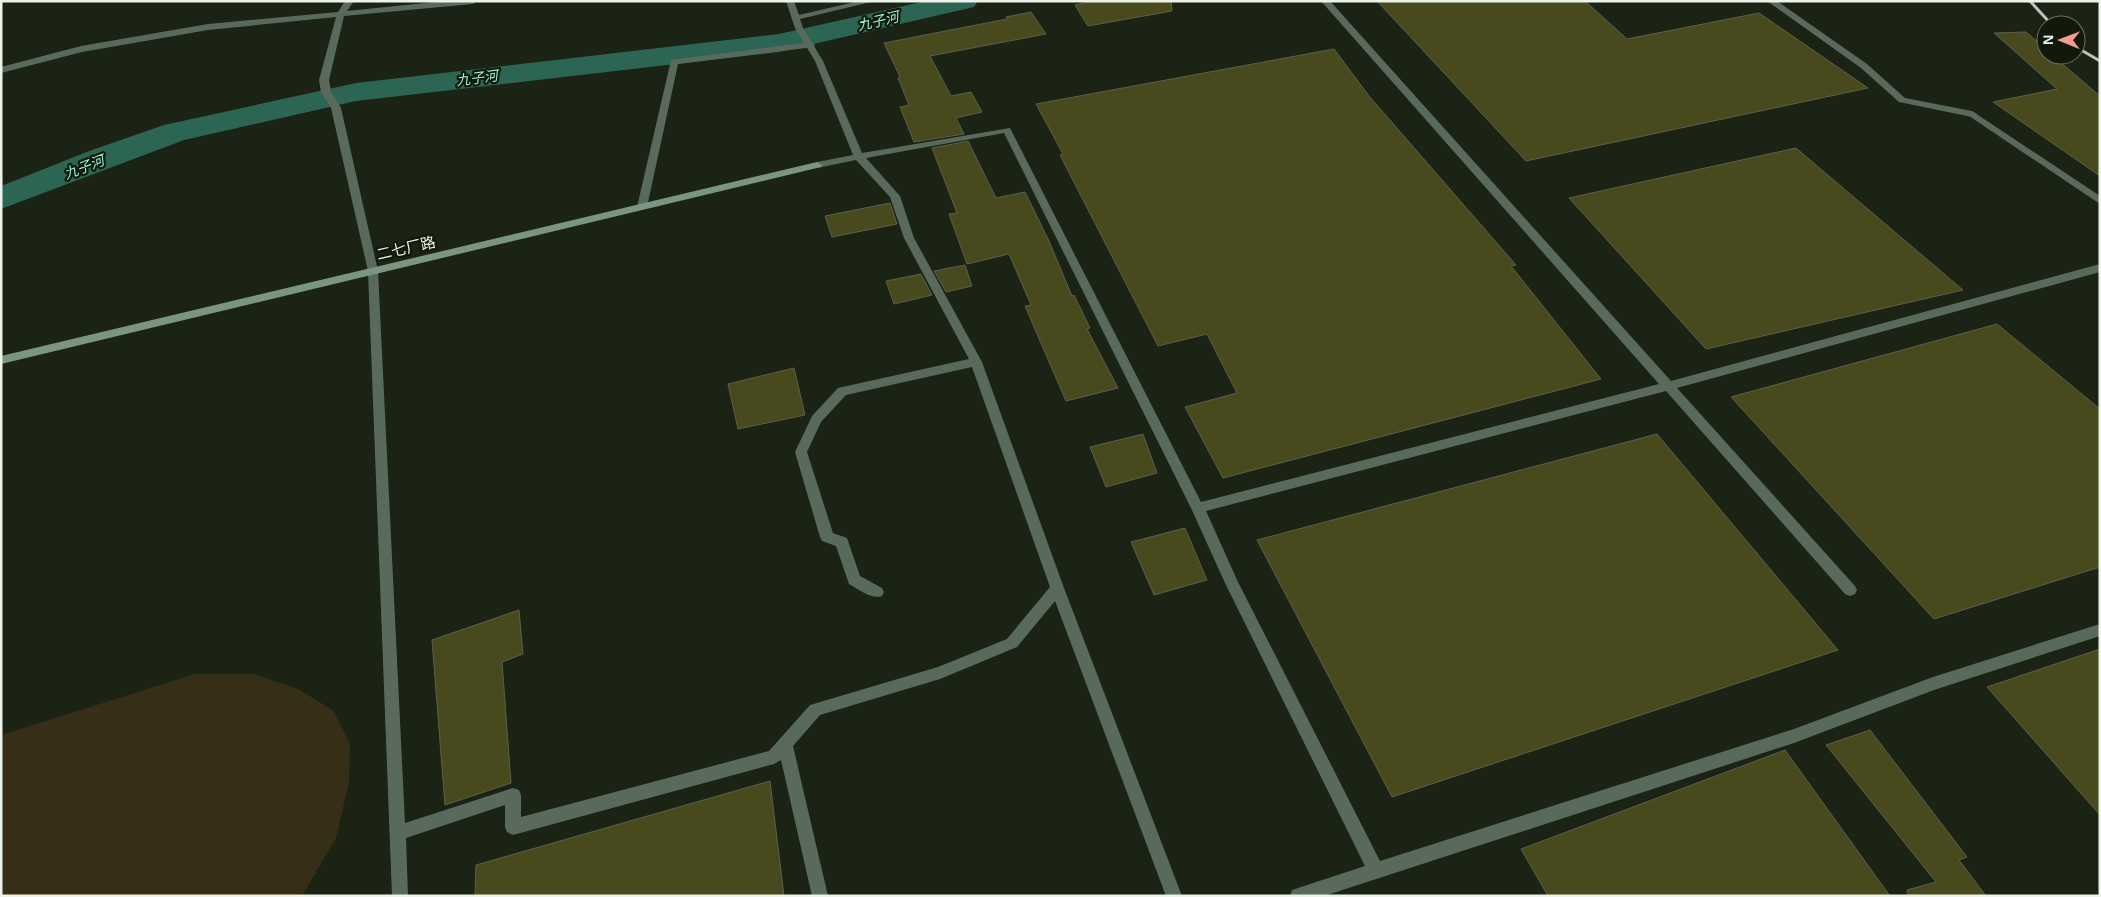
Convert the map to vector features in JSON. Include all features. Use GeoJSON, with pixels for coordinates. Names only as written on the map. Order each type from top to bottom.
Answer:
{"type":"FeatureCollection","features":[{"type":"Feature","properties":{"kind":"street"},"geometry":{"type":"LineString","coordinates":[[350,1],[341,13],[324,80],[326,92],[336,108],[374,271],[400,896]]}},
{"type":"Feature","properties":{"kind":"street"},"geometry":{"type":"LineString","coordinates":[[1,70],[81,49],[198,29],[473,1]]}},
{"type":"Feature","properties":{"kind":"street"},"geometry":{"type":"LineString","coordinates":[[790,1],[799,28],[811,45],[859,157],[895,196],[909,238],[976,362],[1057,588],[1174,896]]}},
{"type":"Feature","properties":{"kind":"street"},"geometry":{"type":"LineString","coordinates":[[795,18],[870,1]]}},
{"type":"Feature","properties":{"kind":"street"},"geometry":{"type":"LineString","coordinates":[[1325,1],[1850,590]]}},
{"type":"Feature","properties":{"kind":"street"},"geometry":{"type":"LineString","coordinates":[[1771,1],[1864,66],[1902,100],[1972,114],[2100,201]]}},
{"type":"Feature","properties":{"kind":"street"},"geometry":{"type":"LineString","coordinates":[[642,207],[674,62],[811,45]]}},
{"type":"Feature","properties":{"kind":"street"},"geometry":{"type":"LineString","coordinates":[[817,165],[1007,130],[1198,508],[1232,583],[1376,870]]}},
{"type":"Feature","properties":{"kind":"street","name":"二七厂路"},"geometry":{"type":"LineString","coordinates":[[1,360],[817,165]]}},
{"type":"Feature","properties":{"kind":"street"},"geometry":{"type":"LineString","coordinates":[[1198,508],[1669,386],[2100,268]]}},
{"type":"Feature","properties":{"kind":"street"},"geometry":{"type":"LineString","coordinates":[[877,592],[854,580],[842,542],[827,537],[801,452],[816,420],[842,391],[904,376],[976,362]]}},
{"type":"Feature","properties":{"kind":"street"},"geometry":{"type":"LineString","coordinates":[[398,833],[513,795],[514,827],[774,756],[815,710],[940,673],[1012,644],[1057,588]]}},
{"type":"Feature","properties":{"kind":"street"},"geometry":{"type":"LineString","coordinates":[[1298,896],[1794,736],[1933,684],[2100,630]]}},
{"type":"Feature","properties":{"kind":"street"},"geometry":{"type":"LineString","coordinates":[[786,744],[820,896]]}},
{"type":"Feature","properties":{"kind":"shaded area"},"geometry":{"type":"Polygon","coordinates":[[[195,674],[254,674],[298,689],[334,711],[350,744],[349,783],[336,838],[302,896],[1,896],[1,735],[195,674]]]}},
{"type":"Feature","properties":{"kind":"building"},"geometry":{"type":"Polygon","coordinates":[[[1094,1],[1171,1],[1172,11],[1088,26],[1075,5],[1094,1]]]}},
{"type":"Feature","properties":{"kind":"building"},"geometry":{"type":"Polygon","coordinates":[[[1377,1],[1585,1],[1627,39],[1759,13],[1868,88],[1526,161],[1377,1]]]}},
{"type":"Feature","properties":{"kind":"building"},"geometry":{"type":"Polygon","coordinates":[[[1031,12],[1046,34],[930,56],[951,96],[971,92],[982,112],[956,118],[964,134],[914,142],[900,107],[909,105],[898,78],[900,77],[884,43],[1007,19],[1006,17],[1031,12]]]}},
{"type":"Feature","properties":{"kind":"building"},"geometry":{"type":"Polygon","coordinates":[[[2026,32],[2036,40],[2036,65],[2064,65],[2100,96],[2100,176],[1993,102],[2057,89],[1994,33],[2026,32]]]}},
{"type":"Feature","properties":{"kind":"building"},"geometry":{"type":"Polygon","coordinates":[[[1334,49],[1369,96],[1516,265],[1511,266],[1601,379],[1223,478],[1185,407],[1237,393],[1207,334],[1158,346],[1060,155],[1063,154],[1036,104],[1334,49]]]}},
{"type":"Feature","properties":{"kind":"building"},"geometry":{"type":"Polygon","coordinates":[[[968,141],[996,198],[1025,192],[1049,241],[1072,296],[1074,295],[1090,328],[1087,329],[1118,388],[1066,401],[1025,306],[1031,305],[1009,254],[967,264],[949,214],[957,213],[932,148],[968,141]]]}},
{"type":"Feature","properties":{"kind":"building"},"geometry":{"type":"Polygon","coordinates":[[[1796,148],[1963,290],[1706,349],[1569,198],[1796,148]]]}},
{"type":"Feature","properties":{"kind":"building"},"geometry":{"type":"Polygon","coordinates":[[[890,203],[897,224],[832,237],[825,216],[890,203]]]}},
{"type":"Feature","properties":{"kind":"building"},"geometry":{"type":"Polygon","coordinates":[[[965,265],[972,286],[946,292],[934,271],[965,265]]]}},
{"type":"Feature","properties":{"kind":"building"},"geometry":{"type":"Polygon","coordinates":[[[921,274],[932,295],[894,304],[886,281],[921,274]]]}},
{"type":"Feature","properties":{"kind":"building"},"geometry":{"type":"Polygon","coordinates":[[[1997,324],[2100,409],[2100,567],[1934,619],[1731,397],[1997,324]]]}},
{"type":"Feature","properties":{"kind":"building"},"geometry":{"type":"Polygon","coordinates":[[[794,368],[805,415],[738,429],[728,384],[794,368]]]}},
{"type":"Feature","properties":{"kind":"building"},"geometry":{"type":"Polygon","coordinates":[[[1143,434],[1157,473],[1106,487],[1090,447],[1143,434]]]}},
{"type":"Feature","properties":{"kind":"building"},"geometry":{"type":"Polygon","coordinates":[[[1657,434],[1838,650],[1392,797],[1257,540],[1657,434]]]}},
{"type":"Feature","properties":{"kind":"building"},"geometry":{"type":"Polygon","coordinates":[[[1185,528],[1207,580],[1154,595],[1131,542],[1185,528]]]}},
{"type":"Feature","properties":{"kind":"building"},"geometry":{"type":"Polygon","coordinates":[[[519,610],[523,654],[502,662],[511,783],[445,805],[432,640],[519,610]]]}},
{"type":"Feature","properties":{"kind":"building"},"geometry":{"type":"Polygon","coordinates":[[[2100,649],[2100,815],[1987,687],[2100,649]]]}},
{"type":"Feature","properties":{"kind":"building"},"geometry":{"type":"Polygon","coordinates":[[[1870,730],[1967,857],[1959,860],[1986,896],[1908,896],[1907,890],[1936,882],[1826,745],[1870,730]]]}},
{"type":"Feature","properties":{"kind":"building"},"geometry":{"type":"Polygon","coordinates":[[[1785,750],[1890,896],[1548,896],[1521,849],[1785,750]]]}},
{"type":"Feature","properties":{"kind":"building"},"geometry":{"type":"Polygon","coordinates":[[[770,781],[784,896],[475,896],[476,865],[770,781]]]}},
{"type":"Feature","properties":{"kind":"waterway","name":"九子河"},"geometry":{"type":"LineString","coordinates":[[1,198],[104,157],[175,132],[356,92],[779,43],[964,1]]}},
{"type":"Feature","properties":{"kind":"railway"},"geometry":{"type":"LineString","coordinates":[[2030,1],[2043,15]]}},
{"type":"Feature","properties":{"kind":"railway"},"geometry":{"type":"LineString","coordinates":[[2086,53],[2100,61]]}}]}
